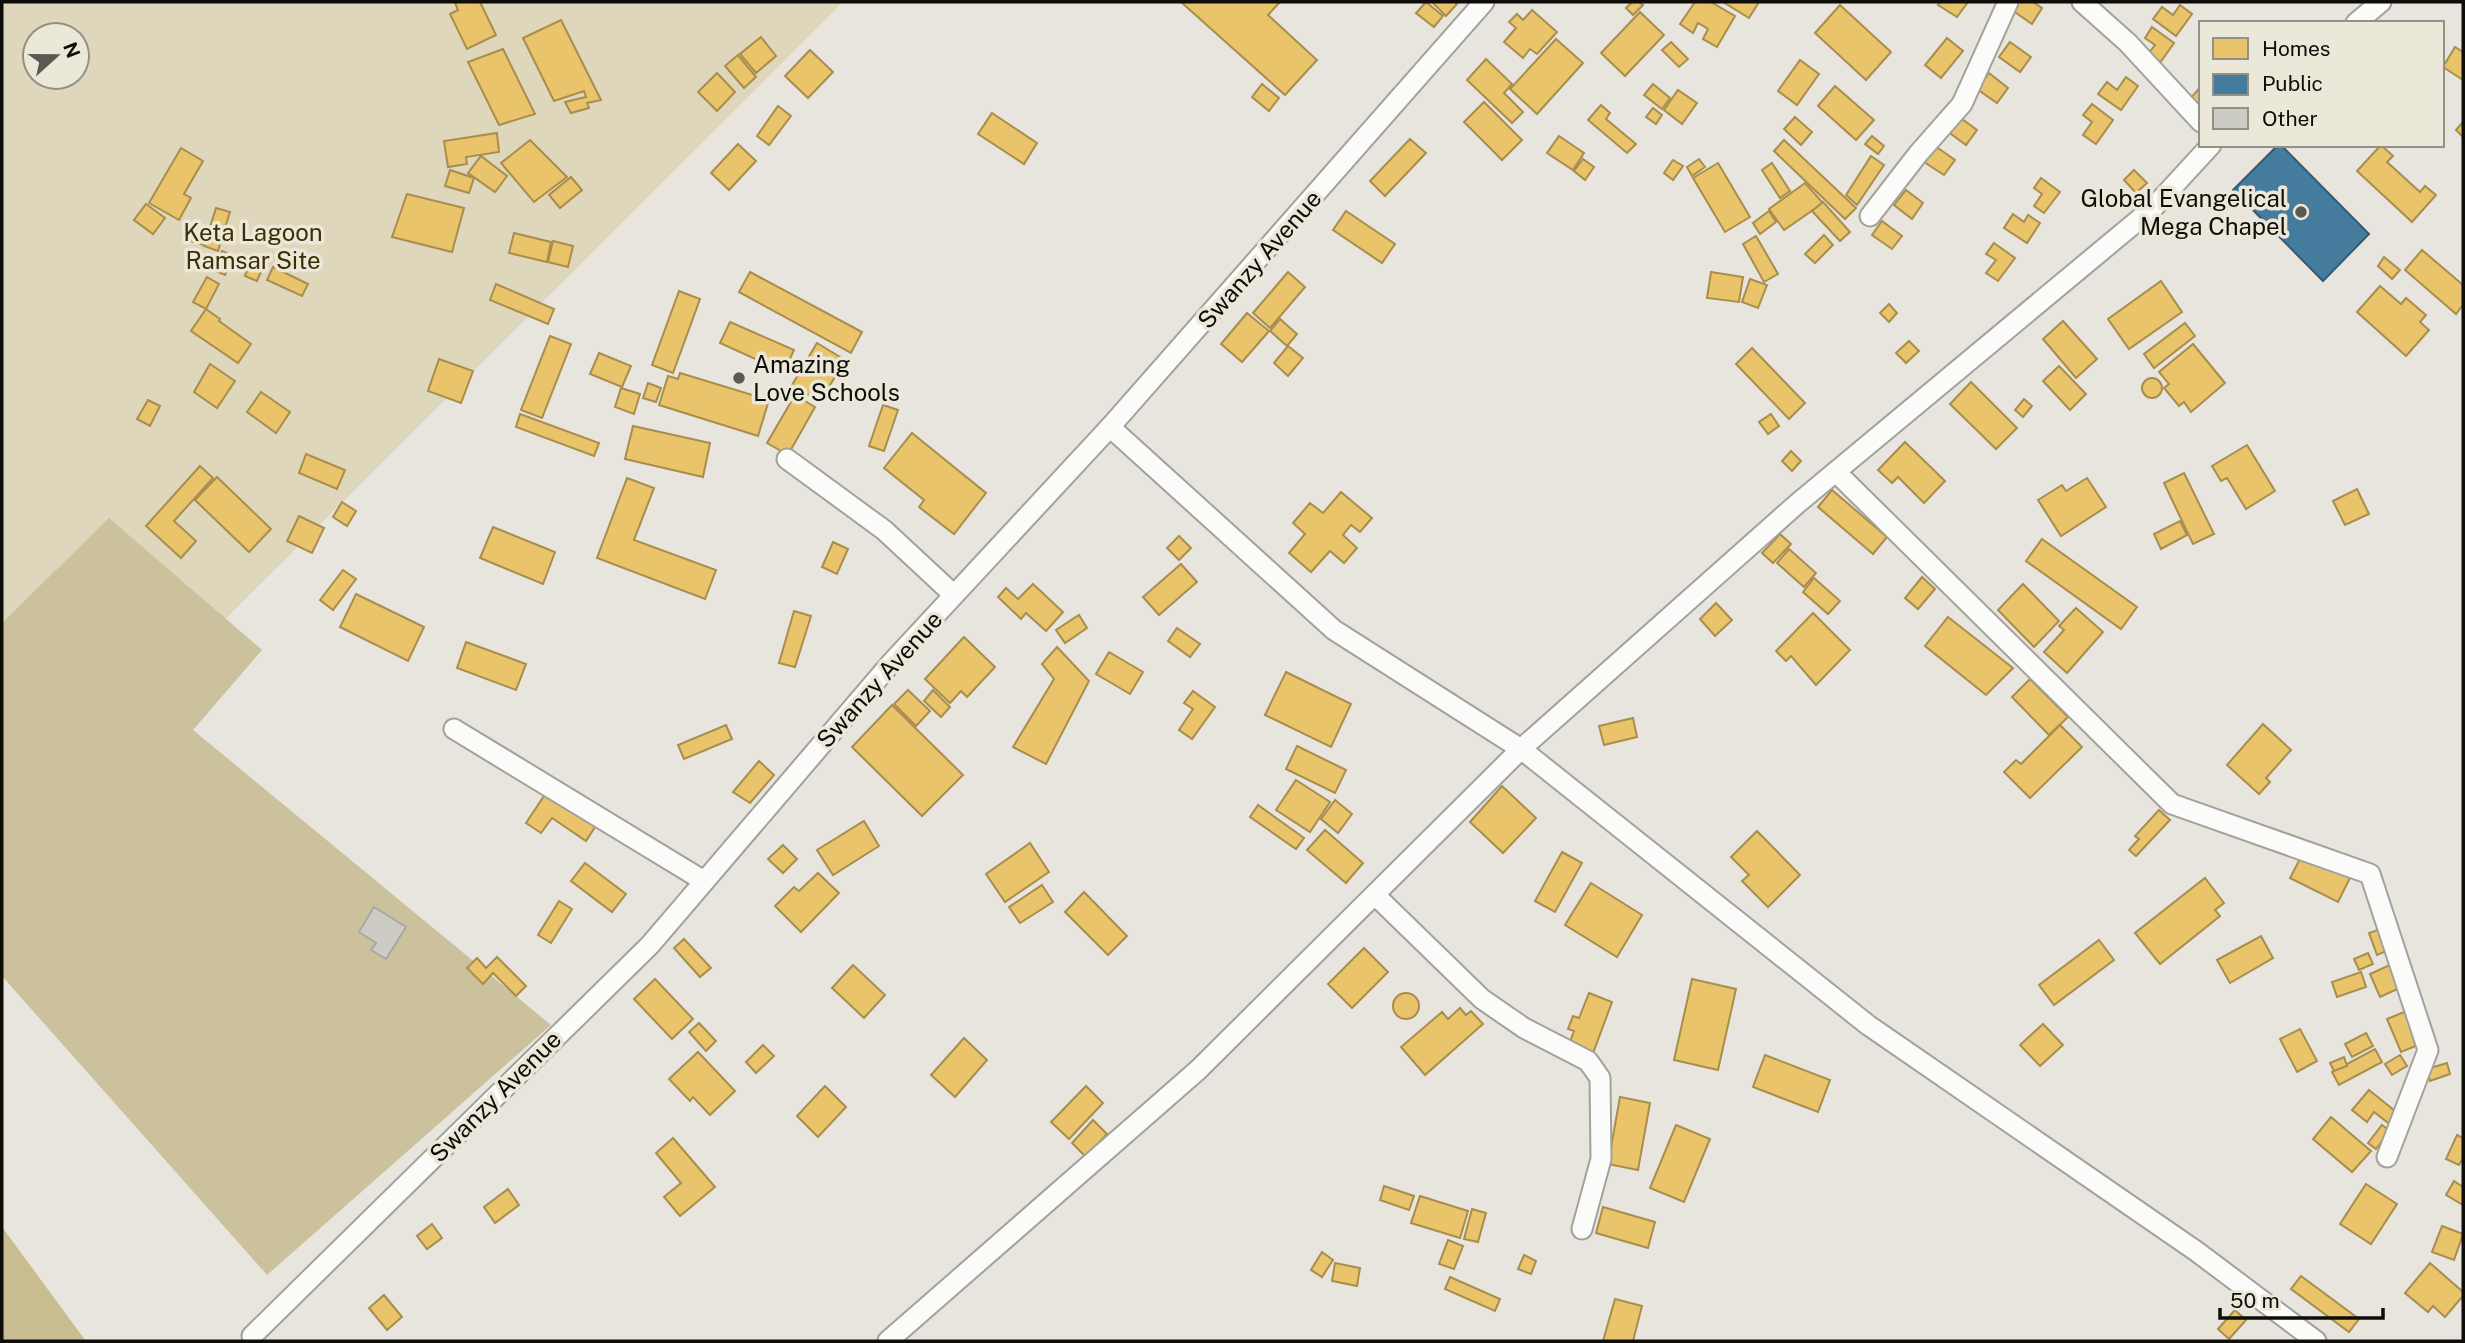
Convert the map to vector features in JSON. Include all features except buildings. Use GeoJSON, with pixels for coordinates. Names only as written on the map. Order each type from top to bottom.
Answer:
{"type":"FeatureCollection","features":[{"type":"Feature","properties":{"kind":"street","name":"Swanzy Avenue"},"geometry":{"type":"LineString","coordinates":[[252,1336],[650,944],[891,662],[1111,427],[1485,2]]}},
{"type":"Feature","properties":{"kind":"street"},"geometry":{"type":"LineString","coordinates":[[1870,216],[1918,154],[1962,104],[2008,2]]}},
{"type":"Feature","properties":{"kind":"street"},"geometry":{"type":"LineString","coordinates":[[2082,2],[2128,43],[2199,120]]}},
{"type":"Feature","properties":{"kind":"street"},"geometry":{"type":"LineString","coordinates":[[2358,21],[2381,2]]}},
{"type":"Feature","properties":{"kind":"street"},"geometry":{"type":"LineString","coordinates":[[888,1341],[1198,1070],[1521,750],[1836,472],[2154,207],[2209,147]]}},
{"type":"Feature","properties":{"kind":"street"},"geometry":{"type":"LineString","coordinates":[[1111,427],[1334,630],[1521,750],[1868,1025],[2196,1251],[2316,1341]]}},
{"type":"Feature","properties":{"kind":"street"},"geometry":{"type":"LineString","coordinates":[[787,459],[884,530],[954,595]]}},
{"type":"Feature","properties":{"kind":"street"},"geometry":{"type":"LineString","coordinates":[[1836,472],[2172,804],[2370,874],[2428,1051],[2387,1157]]}},
{"type":"Feature","properties":{"kind":"street"},"geometry":{"type":"LineString","coordinates":[[454,729],[704,881]]}},
{"type":"Feature","properties":{"kind":"street"},"geometry":{"type":"LineString","coordinates":[[1375,895],[1482,999],[1524,1028],[1588,1061],[1600,1078],[1601,1159],[1582,1229]]}},
{"type":"Feature","properties":{"kind":"green space","name":"Keta Lagoon Ramsar Site"},"geometry":{"type":"Polygon","coordinates":[[[2,2],[843,2],[2,842],[2,2]]]}},
{"type":"Feature","properties":{"kind":"shaded area"},"geometry":{"type":"Polygon","coordinates":[[[109,518],[262,650],[193,730],[551,1025],[267,1275],[2,976],[2,623],[109,518]]]}},
{"type":"Feature","properties":{"kind":"shaded area"},"geometry":{"type":"Polygon","coordinates":[[[2,1227],[85,1340],[86,1341],[2,1341],[2,1227]]]}},
{"type":"Feature","properties":{"kind":"place","name":"Global Evangelical Mega Chapel"},"geometry":{"type":"Point","coordinates":[2301,212]}},
{"type":"Feature","properties":{"kind":"place","name":"Amazing Love Schools"},"geometry":{"type":"Point","coordinates":[739,378]}}]}
